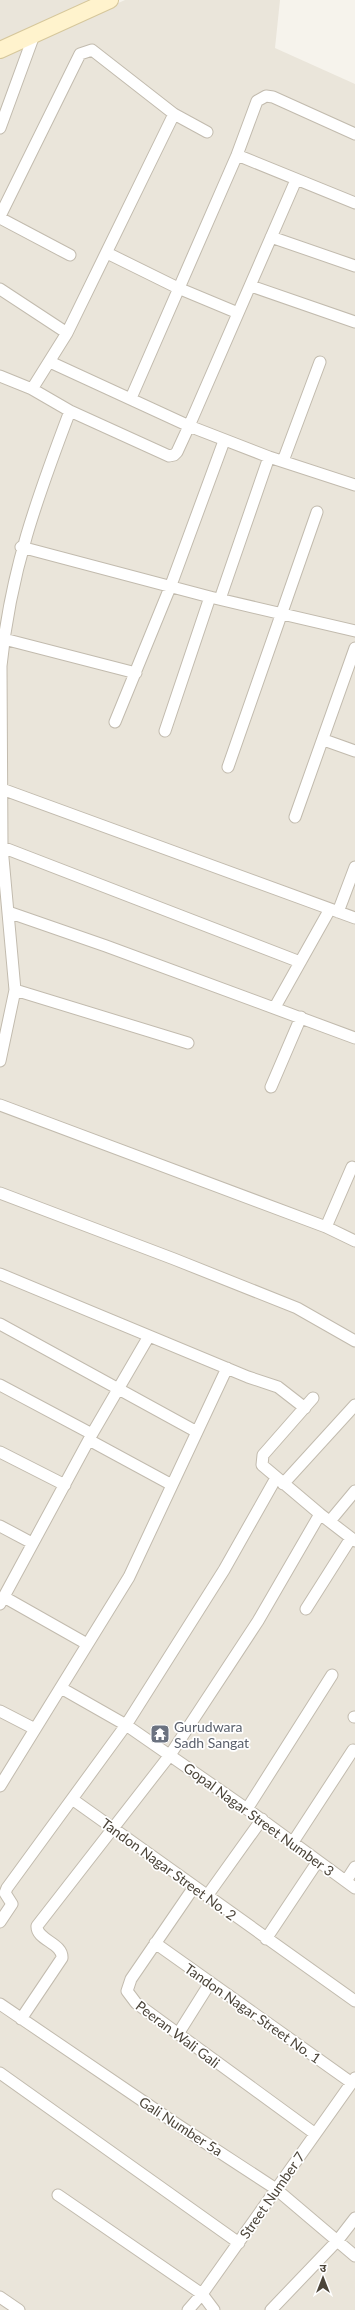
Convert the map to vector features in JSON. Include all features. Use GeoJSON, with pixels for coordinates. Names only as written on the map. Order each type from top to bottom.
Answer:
{"type":"FeatureCollection","features":[{"type":"Feature","properties":{"kind":"street"},"geometry":{"type":"LineString","coordinates":[[0,50],[110,0]]}},
{"type":"Feature","properties":{"kind":"street"},"geometry":{"type":"LineString","coordinates":[[0,128],[34,35]]}},
{"type":"Feature","properties":{"kind":"street"},"geometry":{"type":"LineString","coordinates":[[70,255],[0,217],[80,54],[92,50],[174,114],[207,132]]}},
{"type":"Feature","properties":{"kind":"street"},"geometry":{"type":"LineString","coordinates":[[131,398],[237,155],[257,101],[266,96],[273,97],[355,134]]}},
{"type":"Feature","properties":{"kind":"street"},"geometry":{"type":"LineString","coordinates":[[32,389],[67,333],[174,114]]}},
{"type":"Feature","properties":{"kind":"street"},"geometry":{"type":"LineString","coordinates":[[237,155],[355,203]]}},
{"type":"Feature","properties":{"kind":"street"},"geometry":{"type":"LineString","coordinates":[[0,376],[32,389],[70,411],[169,456],[174,456],[189,426],[251,286],[296,180]]}},
{"type":"Feature","properties":{"kind":"street"},"geometry":{"type":"LineString","coordinates":[[271,237],[355,266]]}},
{"type":"Feature","properties":{"kind":"street"},"geometry":{"type":"LineString","coordinates":[[107,253],[178,288],[238,313]]}},
{"type":"Feature","properties":{"kind":"street"},"geometry":{"type":"LineString","coordinates":[[251,286],[355,322]]}},
{"type":"Feature","properties":{"kind":"street"},"geometry":{"type":"LineString","coordinates":[[0,290],[67,333]]}},
{"type":"Feature","properties":{"kind":"street"},"geometry":{"type":"LineString","coordinates":[[50,362],[224,441],[355,485]]}},
{"type":"Feature","properties":{"kind":"street"},"geometry":{"type":"LineString","coordinates":[[283,461],[320,362]]}},
{"type":"Feature","properties":{"kind":"street"},"geometry":{"type":"LineString","coordinates":[[0,1061],[3,1036],[15,990],[2,847],[1,715],[4,639],[21,547],[38,494],[70,411]]}},
{"type":"Feature","properties":{"kind":"street"},"geometry":{"type":"LineString","coordinates":[[115,722],[171,585],[224,441]]}},
{"type":"Feature","properties":{"kind":"street"},"geometry":{"type":"LineString","coordinates":[[165,731],[269,457]]}},
{"type":"Feature","properties":{"kind":"street"},"geometry":{"type":"LineString","coordinates":[[228,767],[283,614],[317,512]]}},
{"type":"Feature","properties":{"kind":"street"},"geometry":{"type":"LineString","coordinates":[[21,547],[171,585],[215,598],[355,631]]}},
{"type":"Feature","properties":{"kind":"street"},"geometry":{"type":"LineString","coordinates":[[4,639],[136,673]]}},
{"type":"Feature","properties":{"kind":"street"},"geometry":{"type":"LineString","coordinates":[[295,817],[324,740],[355,648]]}},
{"type":"Feature","properties":{"kind":"street"},"geometry":{"type":"LineString","coordinates":[[324,740],[355,752]]}},
{"type":"Feature","properties":{"kind":"street"},"geometry":{"type":"LineString","coordinates":[[2,789],[355,918]]}},
{"type":"Feature","properties":{"kind":"street"},"geometry":{"type":"LineString","coordinates":[[2,847],[300,962]]}},
{"type":"Feature","properties":{"kind":"street"},"geometry":{"type":"LineString","coordinates":[[275,1007],[300,962],[334,911],[355,867]]}},
{"type":"Feature","properties":{"kind":"street"},"geometry":{"type":"LineString","coordinates":[[8,912],[275,1007],[355,1038]]}},
{"type":"Feature","properties":{"kind":"street"},"geometry":{"type":"LineString","coordinates":[[15,990],[188,1043]]}},
{"type":"Feature","properties":{"kind":"street"},"geometry":{"type":"LineString","coordinates":[[271,1087],[301,1017]]}},
{"type":"Feature","properties":{"kind":"street"},"geometry":{"type":"LineString","coordinates":[[0,1106],[326,1227],[355,1241]]}},
{"type":"Feature","properties":{"kind":"street"},"geometry":{"type":"LineString","coordinates":[[326,1227],[352,1167]]}},
{"type":"Feature","properties":{"kind":"street"},"geometry":{"type":"LineString","coordinates":[[0,1193],[167,1256],[297,1308],[355,1341]]}},
{"type":"Feature","properties":{"kind":"street"},"geometry":{"type":"LineString","coordinates":[[0,1274],[227,1368],[278,1387],[305,1408]]}},
{"type":"Feature","properties":{"kind":"street"},"geometry":{"type":"LineString","coordinates":[[0,1324],[197,1432]]}},
{"type":"Feature","properties":{"kind":"street"},"geometry":{"type":"LineString","coordinates":[[87,1644],[1,1602],[32,1543],[149,1336]]}},
{"type":"Feature","properties":{"kind":"street"},"geometry":{"type":"LineString","coordinates":[[1,1782],[129,1577],[227,1368]]}},
{"type":"Feature","properties":{"kind":"street"},"geometry":{"type":"LineString","coordinates":[[0,1385],[172,1485]]}},
{"type":"Feature","properties":{"kind":"street"},"geometry":{"type":"LineString","coordinates":[[306,1609],[353,1539],[320,1514],[262,1465],[263,1455],[313,1398]]}},
{"type":"Feature","properties":{"kind":"street"},"geometry":{"type":"LineString","coordinates":[[0,1922],[12,1904],[5,1893],[7,1888],[126,1725],[280,1481],[355,1405]]}},
{"type":"Feature","properties":{"kind":"street"},"geometry":{"type":"LineString","coordinates":[[0,1452],[65,1485]]}},
{"type":"Feature","properties":{"kind":"street"},"geometry":{"type":"LineString","coordinates":[[330,1521],[355,1491]]}},
{"type":"Feature","properties":{"kind":"street"},"geometry":{"type":"LineString","coordinates":[[21,2019],[62,1958],[60,1950],[38,1932],[37,1926],[170,1755],[258,1621],[320,1514]]}},
{"type":"Feature","properties":{"kind":"street"},"geometry":{"type":"LineString","coordinates":[[0,1526],[32,1543]]}},
{"type":"Feature","properties":{"kind":"street"},"geometry":{"type":"LineString","coordinates":[[247,1809],[332,1675]]}},
{"type":"Feature","properties":{"kind":"street","name":"Gopal Nagar Street Number 3"},"geometry":{"type":"LineString","coordinates":[[61,1688],[126,1725],[262,1819],[351,1884]]}},
{"type":"Feature","properties":{"kind":"street"},"geometry":{"type":"LineString","coordinates":[[0,1711],[35,1729]]}},
{"type":"Feature","properties":{"kind":"street"},"geometry":{"type":"LineString","coordinates":[[293,1842],[353,1750]]}},
{"type":"Feature","properties":{"kind":"street","name":"Tandon Nagar Street No. 2"},"geometry":{"type":"LineString","coordinates":[[72,1799],[113,1827],[266,1939],[355,2001]]}},
{"type":"Feature","properties":{"kind":"street"},"geometry":{"type":"LineString","coordinates":[[207,1896],[262,1819]]}},
{"type":"Feature","properties":{"kind":"street"},"geometry":{"type":"LineString","coordinates":[[266,1939],[318,1861]]}},
{"type":"Feature","properties":{"kind":"street"},"geometry":{"type":"LineString","coordinates":[[351,1884],[355,1867]]}},
{"type":"Feature","properties":{"kind":"street","name":"Peeran Wali Gali"},"geometry":{"type":"LineString","coordinates":[[194,1886],[131,1979],[127,1991],[136,2003],[314,2134]]}},
{"type":"Feature","properties":{"kind":"street","name":"Tandon Nagar Street No. 1"},"geometry":{"type":"LineString","coordinates":[[155,1944],[353,2080]]}},
{"type":"Feature","properties":{"kind":"street"},"geometry":{"type":"LineString","coordinates":[[178,2034],[210,1983]]}},
{"type":"Feature","properties":{"kind":"street","name":"Gali Number 5a"},"geometry":{"type":"LineString","coordinates":[[0,2004],[178,2125],[276,2189],[338,2240],[355,2256]]}},
{"type":"Feature","properties":{"kind":"street"},"geometry":{"type":"LineString","coordinates":[[0,2073],[239,2243]]}},
{"type":"Feature","properties":{"kind":"street","name":"Street Number 7"},"geometry":{"type":"LineString","coordinates":[[188,2310],[202,2294],[239,2243],[353,2080]]}},
{"type":"Feature","properties":{"kind":"street"},"geometry":{"type":"LineString","coordinates":[[58,2195],[202,2294],[214,2310]]}},
{"type":"Feature","properties":{"kind":"street"},"geometry":{"type":"LineString","coordinates":[[271,2310],[338,2240],[355,2218]]}},
{"type":"Feature","properties":{"kind":"street"},"geometry":{"type":"LineString","coordinates":[[0,2297],[19,2310]]}},
{"type":"Feature","properties":{"kind":"shaded area"},"geometry":{"type":"Polygon","coordinates":[[[0,0],[90,0],[37,27],[0,42],[0,0]]]}},
{"type":"Feature","properties":{"kind":"shaded area"},"geometry":{"type":"Polygon","coordinates":[[[125,0],[280,0],[275,48],[355,84],[355,2310],[0,2310],[0,56],[125,0]]]}},
{"type":"Feature","properties":{"kind":"place","name":"Gurudwara Sadh Sangat"},"geometry":{"type":"Point","coordinates":[160,1734]}}]}
